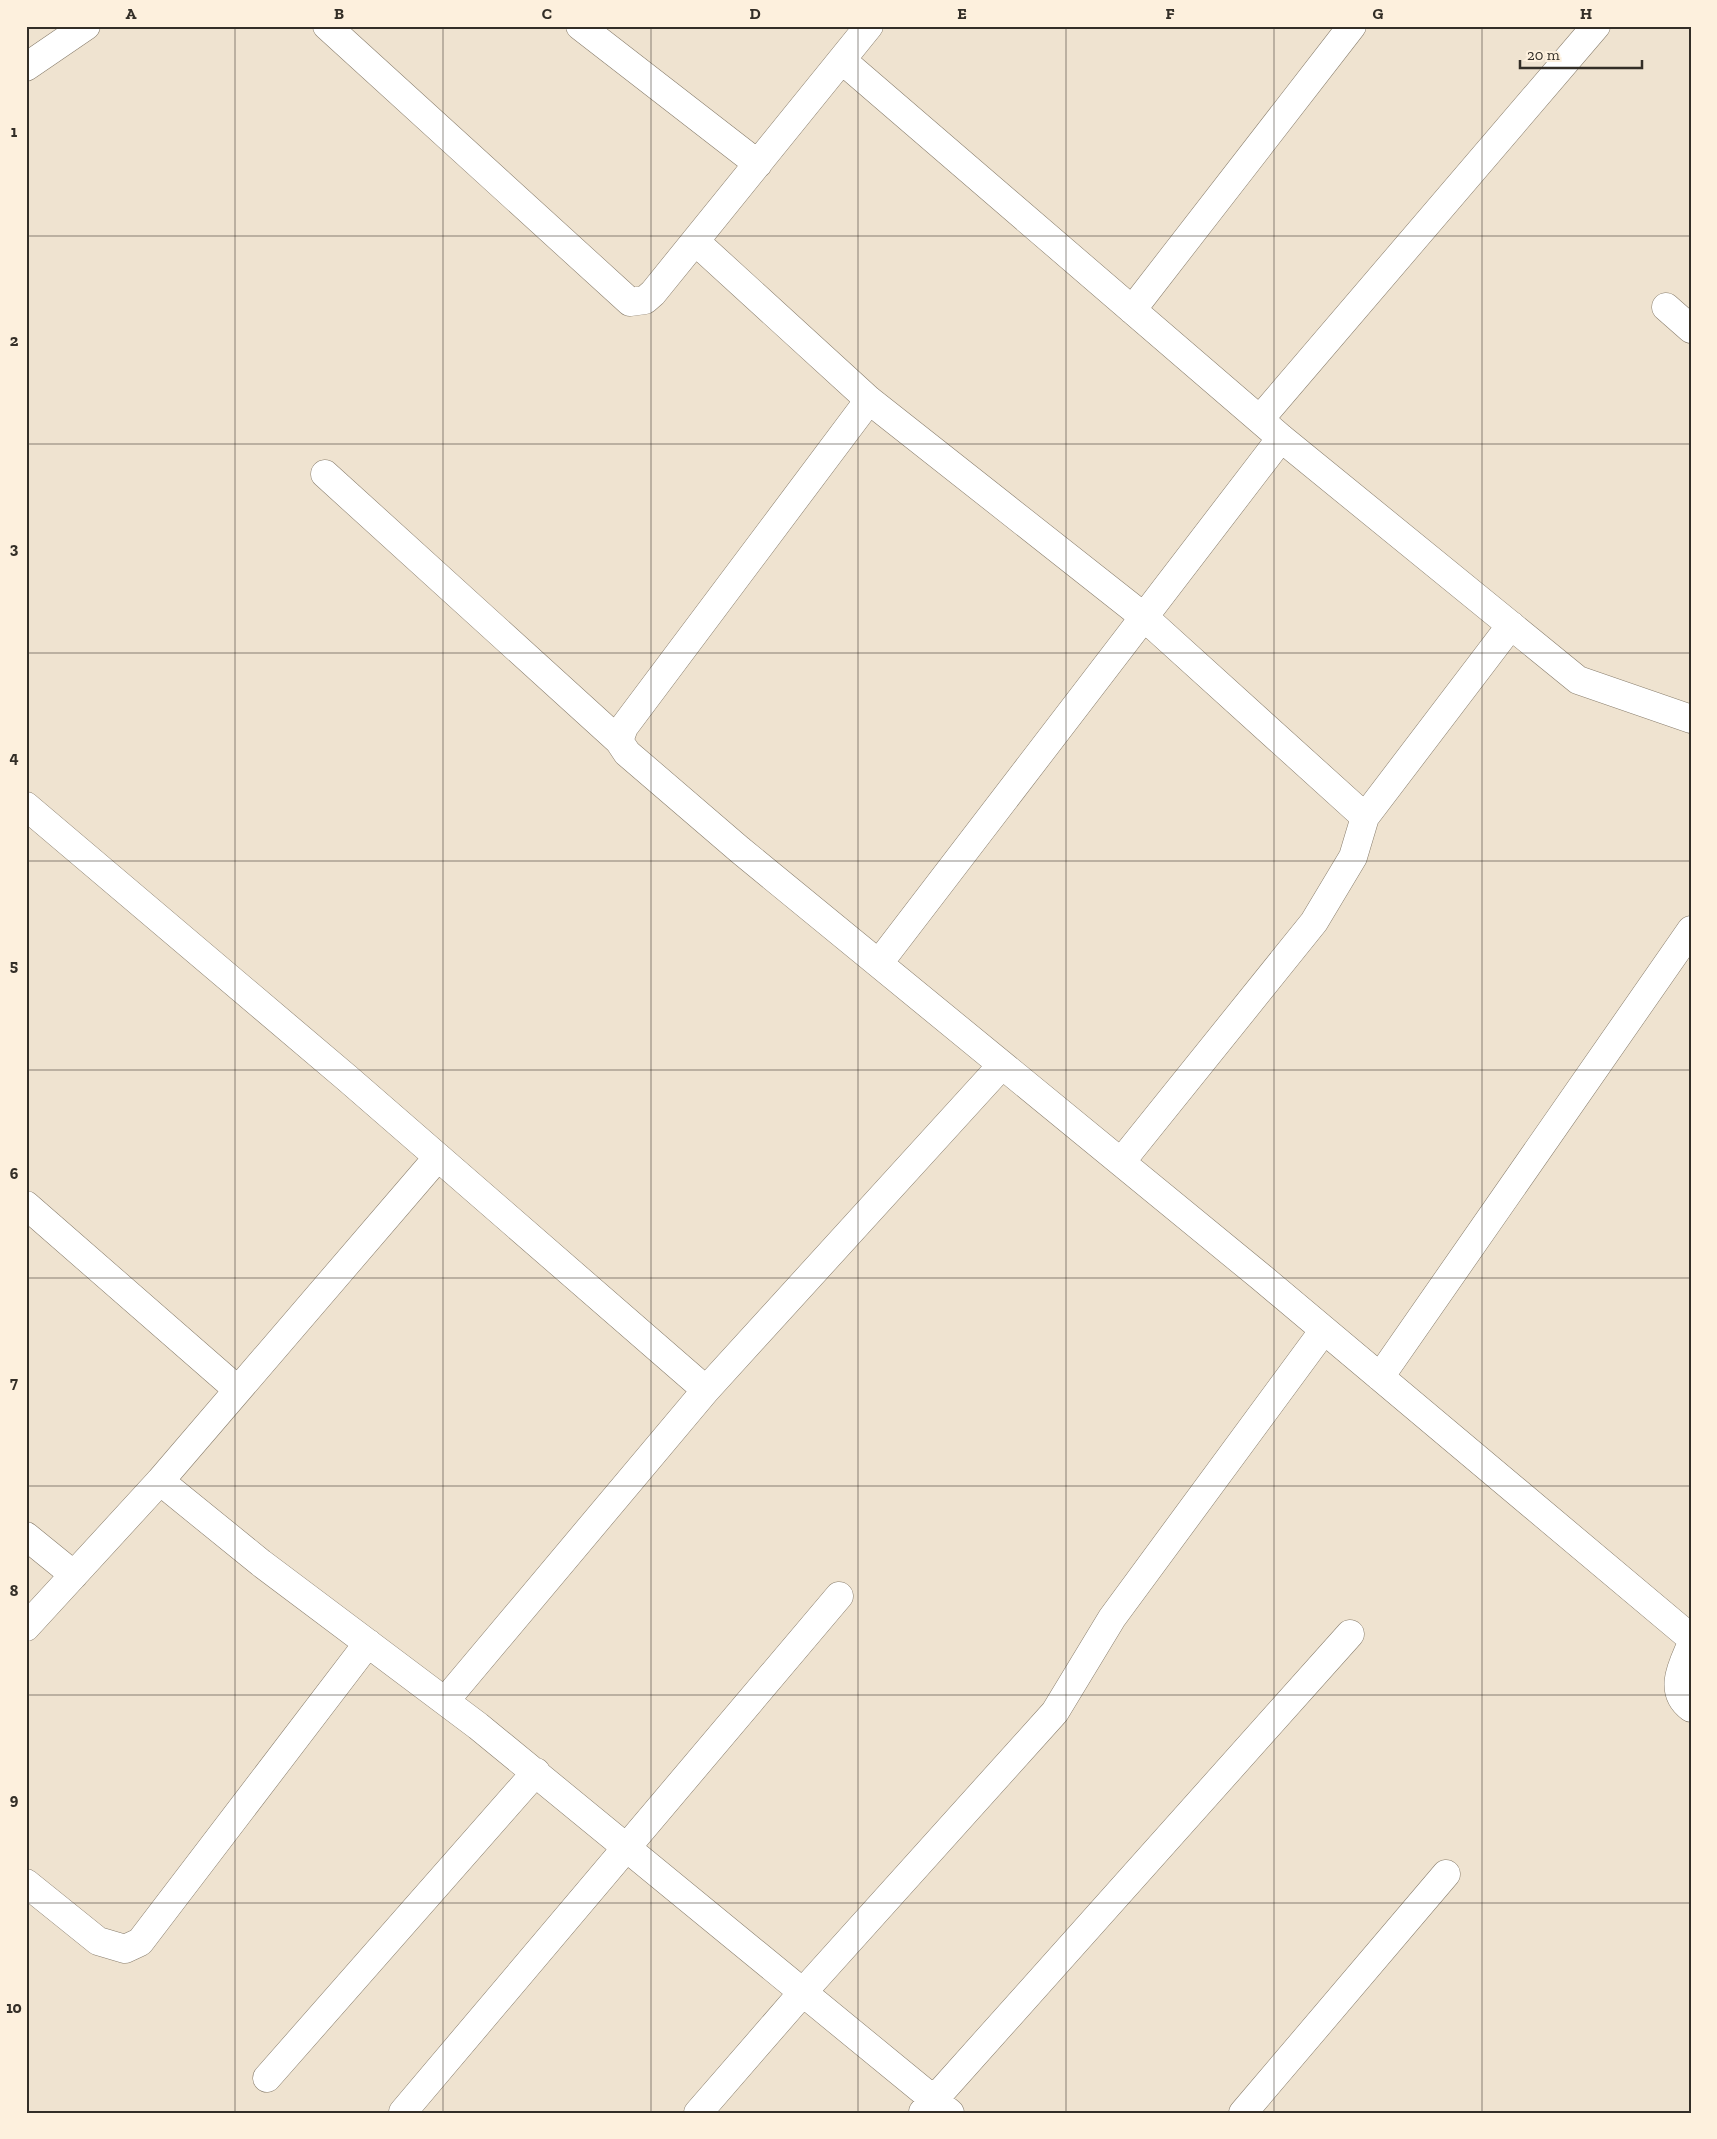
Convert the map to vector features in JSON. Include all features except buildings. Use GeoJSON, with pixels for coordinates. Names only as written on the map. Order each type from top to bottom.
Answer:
{"type":"FeatureCollection","features":[{"type":"Feature","properties":{"kind":"street"},"geometry":{"type":"LineString","coordinates":[[26,67],[86,26]]}},
{"type":"Feature","properties":{"kind":"street"},"geometry":{"type":"LineString","coordinates":[[327,26],[630,302],[644,300],[653,293],[843,61],[869,26]]}},
{"type":"Feature","properties":{"kind":"street"},"geometry":{"type":"LineString","coordinates":[[580,26],[758,164]]}},
{"type":"Feature","properties":{"kind":"street"},"geometry":{"type":"LineString","coordinates":[[1132,310],[1352,26]]}},
{"type":"Feature","properties":{"kind":"street"},"geometry":{"type":"LineString","coordinates":[[1260,419],[1596,26]]}},
{"type":"Feature","properties":{"kind":"street"},"geometry":{"type":"LineString","coordinates":[[843,61],[1281,438],[1578,680],[1691,719]]}},
{"type":"Feature","properties":{"kind":"street"},"geometry":{"type":"LineString","coordinates":[[695,241],[869,400],[1144,617],[1365,817]]}},
{"type":"Feature","properties":{"kind":"street"},"geometry":{"type":"LineString","coordinates":[[1666,307],[1691,329]]}},
{"type":"Feature","properties":{"kind":"street"},"geometry":{"type":"LineString","coordinates":[[619,741],[624,727],[869,400]]}},
{"type":"Feature","properties":{"kind":"street"},"geometry":{"type":"LineString","coordinates":[[879,964],[1281,438]]}},
{"type":"Feature","properties":{"kind":"street"},"geometry":{"type":"LineString","coordinates":[[325,474],[619,741],[634,760],[740,850],[1324,1330],[1691,1638]]}},
{"type":"Feature","properties":{"kind":"street"},"geometry":{"type":"LineString","coordinates":[[1120,1162],[1314,922],[1353,857],[1365,817],[1511,625]]}},
{"type":"Feature","properties":{"kind":"street"},"geometry":{"type":"LineString","coordinates":[[26,806],[438,1157],[706,1390]]}},
{"type":"Feature","properties":{"kind":"street"},"geometry":{"type":"LineString","coordinates":[[1380,1377],[1691,930]]}},
{"type":"Feature","properties":{"kind":"street"},"geometry":{"type":"LineString","coordinates":[[445,1701],[706,1390],[1002,1065]]}},
{"type":"Feature","properties":{"kind":"street"},"geometry":{"type":"LineString","coordinates":[[26,1627],[160,1481],[438,1157]]}},
{"type":"Feature","properties":{"kind":"street"},"geometry":{"type":"LineString","coordinates":[[26,1205],[238,1390]]}},
{"type":"Feature","properties":{"kind":"street"},"geometry":{"type":"LineString","coordinates":[[698,2113],[803,1992],[1055,1712],[1112,1618],[1324,1330]]}},
{"type":"Feature","properties":{"kind":"street"},"geometry":{"type":"LineString","coordinates":[[160,1481],[261,1563],[536,1772],[803,1992],[936,2108],[1350,1634]]}},
{"type":"Feature","properties":{"kind":"street"},"geometry":{"type":"LineString","coordinates":[[26,1536],[74,1574]]}},
{"type":"Feature","properties":{"kind":"street"},"geometry":{"type":"LineString","coordinates":[[403,2112],[839,1596]]}},
{"type":"Feature","properties":{"kind":"street"},"geometry":{"type":"LineString","coordinates":[[26,1883],[98,1941],[125,1949],[140,1942],[368,1644]]}},
{"type":"Feature","properties":{"kind":"street"},"geometry":{"type":"LineString","coordinates":[[1691,1645],[1678,1676],[1678,1690],[1684,1702],[1691,1708]]}},
{"type":"Feature","properties":{"kind":"street"},"geometry":{"type":"LineString","coordinates":[[267,2078],[536,1772]]}},
{"type":"Feature","properties":{"kind":"street"},"geometry":{"type":"LineString","coordinates":[[1243,2113],[1446,1874]]}}]}
